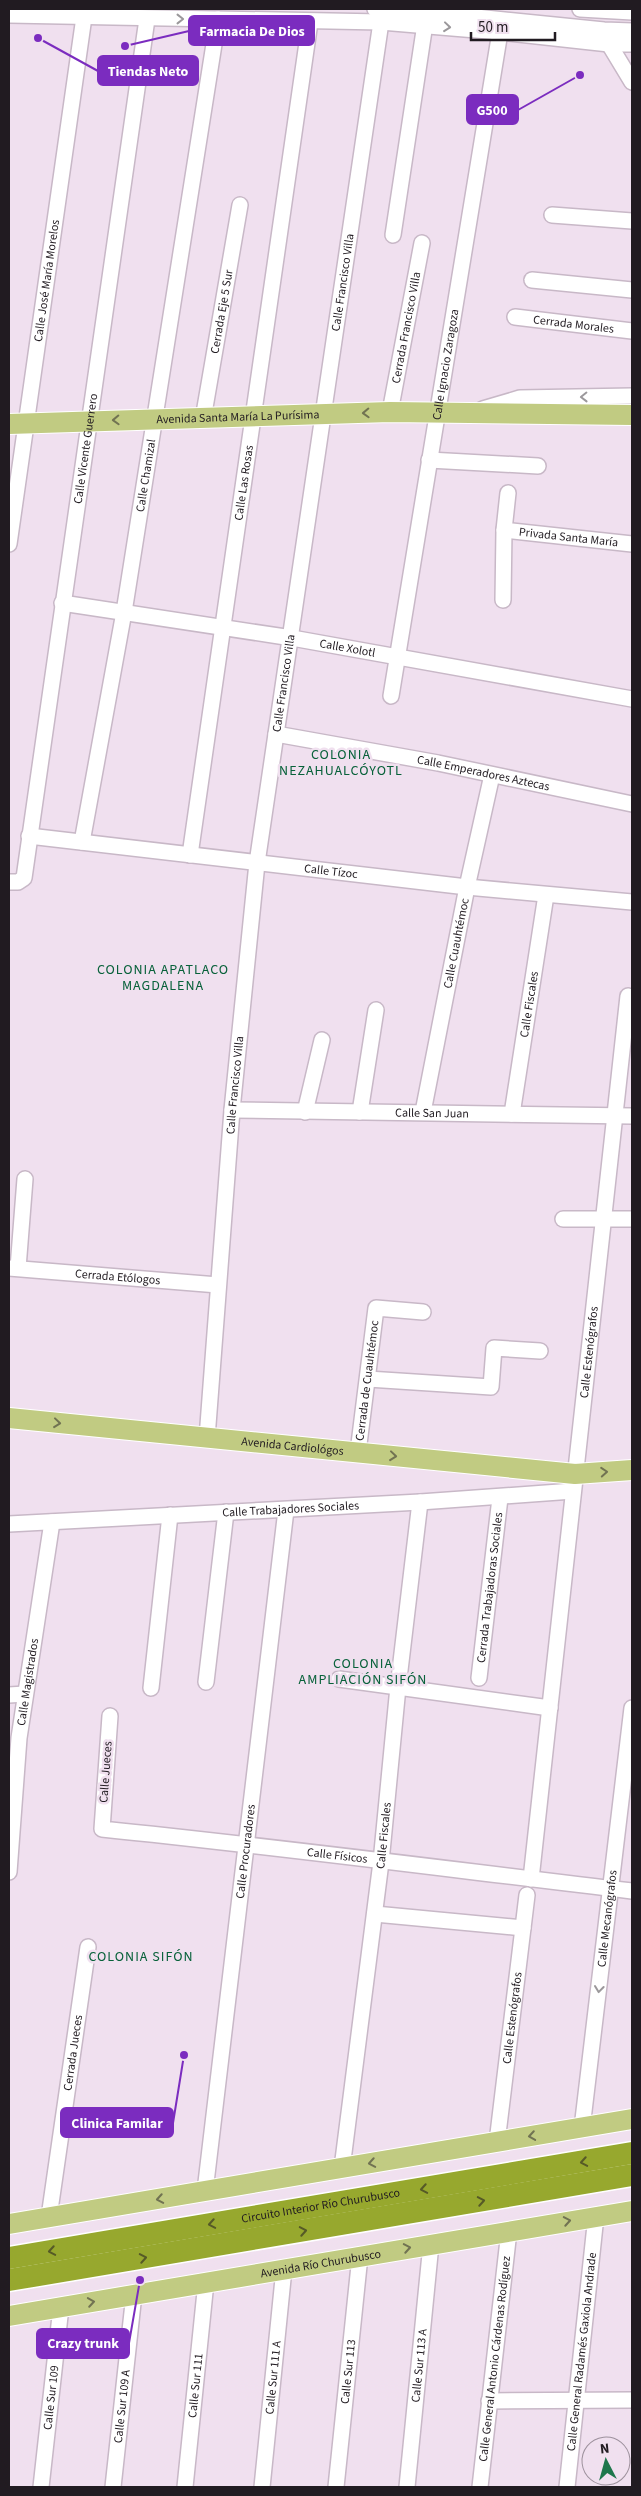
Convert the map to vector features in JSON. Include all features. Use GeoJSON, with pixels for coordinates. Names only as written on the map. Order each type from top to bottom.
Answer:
{"type":"FeatureCollection","features":[{"type":"Feature","properties":{"kind":"highway","name":"Circuito Interior Río Churubusco"},"geometry":{"type":"LineString","coordinates":[[9,2258],[632,2153]]}},
{"type":"Feature","properties":{"kind":"highway","name":"Circuito Interior Río Churubusco"},"geometry":{"type":"LineString","coordinates":[[9,2280],[632,2175]]}},
{"type":"Feature","properties":{"kind":"main road","name":"Avenida Santa María La Purísima"},"geometry":{"type":"LineString","coordinates":[[17,423],[253,418],[390,412],[632,415]]}},
{"type":"Feature","properties":{"kind":"main road","name":"Avenida Cardiológos"},"geometry":{"type":"LineString","coordinates":[[9,1418],[358,1452],[574,1483],[632,1470]]}},
{"type":"Feature","properties":{"kind":"main road"},"geometry":{"type":"LineString","coordinates":[[9,2224],[632,2120]]}},
{"type":"Feature","properties":{"kind":"main road","name":"Avenida Río Churubusco"},"geometry":{"type":"LineString","coordinates":[[9,2316],[632,2210]]}},
{"type":"Feature","properties":{"kind":"street"},"geometry":{"type":"LineString","coordinates":[[580,9],[631,14]]}},
{"type":"Feature","properties":{"kind":"street"},"geometry":{"type":"LineString","coordinates":[[9,15],[84,17],[117,14],[147,19],[310,22],[379,14],[425,24],[620,44]]}},
{"type":"Feature","properties":{"kind":"street"},"geometry":{"type":"LineString","coordinates":[[271,20],[295,14],[476,17],[632,32]]}},
{"type":"Feature","properties":{"kind":"street","name":"Calle Francisco Villa"},"geometry":{"type":"LineString","coordinates":[[207,1438],[232,1110],[257,863],[292,638],[379,14]]}},
{"type":"Feature","properties":{"kind":"street","name":"Calle José María Morelos"},"geometry":{"type":"LineString","coordinates":[[9,544],[17,423],[84,17]]}},
{"type":"Feature","properties":{"kind":"street","name":"Calle Vicente Guerrero"},"geometry":{"type":"LineString","coordinates":[[9,882],[18,882],[24,878],[147,19]]}},
{"type":"Feature","properties":{"kind":"street","name":"Calle Chamizal"},"geometry":{"type":"LineString","coordinates":[[82,842],[124,612],[152,419],[218,19]]}},
{"type":"Feature","properties":{"kind":"street","name":"Calle Las Rosas"},"geometry":{"type":"LineString","coordinates":[[190,854],[310,22]]}},
{"type":"Feature","properties":{"kind":"street"},"geometry":{"type":"LineString","coordinates":[[393,235],[425,24]]}},
{"type":"Feature","properties":{"kind":"street","name":"Calle Ignacio Zaragoza"},"geometry":{"type":"LineString","coordinates":[[391,696],[500,32]]}},
{"type":"Feature","properties":{"kind":"street"},"geometry":{"type":"LineString","coordinates":[[620,44],[632,32]]}},
{"type":"Feature","properties":{"kind":"street"},"geometry":{"type":"LineString","coordinates":[[620,44],[632,82]]}},
{"type":"Feature","properties":{"kind":"street","name":"Cerrada Eje 5 Sur"},"geometry":{"type":"LineString","coordinates":[[203,419],[240,205]]}},
{"type":"Feature","properties":{"kind":"street"},"geometry":{"type":"LineString","coordinates":[[552,215],[632,221]]}},
{"type":"Feature","properties":{"kind":"street","name":"Cerrada Francisco Villa"},"geometry":{"type":"LineString","coordinates":[[390,412],[422,243]]}},
{"type":"Feature","properties":{"kind":"street"},"geometry":{"type":"LineString","coordinates":[[532,280],[632,290]]}},
{"type":"Feature","properties":{"kind":"street","name":"Cerrada Morales"},"geometry":{"type":"LineString","coordinates":[[515,317],[632,332]]}},
{"type":"Feature","properties":{"kind":"street","name":"Avenida Santa María La Purísima"},"geometry":{"type":"LineString","coordinates":[[467,414],[520,398],[632,396]]}},
{"type":"Feature","properties":{"kind":"street"},"geometry":{"type":"LineString","coordinates":[[429,460],[538,466]]}},
{"type":"Feature","properties":{"kind":"street","name":"Privada Santa María"},"geometry":{"type":"LineString","coordinates":[[503,600],[504,530],[508,493]]}},
{"type":"Feature","properties":{"kind":"street","name":"Privada Santa María"},"geometry":{"type":"LineString","coordinates":[[504,530],[632,544]]}},
{"type":"Feature","properties":{"kind":"street","name":"Calle Xolotl"},"geometry":{"type":"LineString","coordinates":[[62,603],[292,638],[632,699]]}},
{"type":"Feature","properties":{"kind":"street","name":"Calle Emperadores Aztecas"},"geometry":{"type":"LineString","coordinates":[[276,734],[632,804]]}},
{"type":"Feature","properties":{"kind":"street","name":"Calle Cuauhtémoc"},"geometry":{"type":"LineString","coordinates":[[423,1112],[467,887],[492,775]]}},
{"type":"Feature","properties":{"kind":"street","name":"Calle Tízoc"},"geometry":{"type":"LineString","coordinates":[[30,836],[467,887],[632,902]]}},
{"type":"Feature","properties":{"kind":"street","name":"Calle Fiscales"},"geometry":{"type":"LineString","coordinates":[[512,1114],[546,895]]}},
{"type":"Feature","properties":{"kind":"street","name":"Calle Estenógrafos"},"geometry":{"type":"LineString","coordinates":[[531,1879],[628,996]]}},
{"type":"Feature","properties":{"kind":"street"},"geometry":{"type":"LineString","coordinates":[[360,1112],[376,1010]]}},
{"type":"Feature","properties":{"kind":"street"},"geometry":{"type":"LineString","coordinates":[[305,1112],[322,1040]]}},
{"type":"Feature","properties":{"kind":"street","name":"Calle San Juan"},"geometry":{"type":"LineString","coordinates":[[232,1110],[632,1116]]}},
{"type":"Feature","properties":{"kind":"street","name":"Cerrada Etólogos"},"geometry":{"type":"LineString","coordinates":[[26,1179],[13,1268],[218,1285]]}},
{"type":"Feature","properties":{"kind":"street"},"geometry":{"type":"LineString","coordinates":[[563,1219],[632,1220]]}},
{"type":"Feature","properties":{"kind":"street","name":"Cerrada de Cuauhtémoc"},"geometry":{"type":"LineString","coordinates":[[358,1452],[376,1308],[422,1312]]}},
{"type":"Feature","properties":{"kind":"street"},"geometry":{"type":"LineString","coordinates":[[368,1379],[491,1388],[494,1348],[540,1351]]}},
{"type":"Feature","properties":{"kind":"street","name":"Calle Trabajadores Sociales"},"geometry":{"type":"LineString","coordinates":[[9,1524],[500,1498],[574,1483]]}},
{"type":"Feature","properties":{"kind":"street","name":"Cerrada Trabajadoras Sociales"},"geometry":{"type":"LineString","coordinates":[[479,1678],[500,1498]]}},
{"type":"Feature","properties":{"kind":"street","name":"Calle Fiscales"},"geometry":{"type":"LineString","coordinates":[[342,2168],[382,1862],[398,1687],[420,1502]]}},
{"type":"Feature","properties":{"kind":"street","name":"Calle Procuradores"},"geometry":{"type":"LineString","coordinates":[[205,2191],[248,1844],[286,1510]]}},
{"type":"Feature","properties":{"kind":"street"},"geometry":{"type":"LineString","coordinates":[[206,1682],[226,1512]]}},
{"type":"Feature","properties":{"kind":"street"},"geometry":{"type":"LineString","coordinates":[[151,1688],[170,1515]]}},
{"type":"Feature","properties":{"kind":"street","name":"Calle Magistrados"},"geometry":{"type":"LineString","coordinates":[[9,1872],[11,1823],[19,1738],[52,1522]]}},
{"type":"Feature","properties":{"kind":"street"},"geometry":{"type":"LineString","coordinates":[[339,1679],[550,1708]]}},
{"type":"Feature","properties":{"kind":"street"},"geometry":{"type":"LineString","coordinates":[[9,1695],[25,1694]]}},
{"type":"Feature","properties":{"kind":"street","name":"Calle Mecanógrafos"},"geometry":{"type":"LineString","coordinates":[[582,2128],[632,1708]]}},
{"type":"Feature","properties":{"kind":"street","name":"Calle Jueces"},"geometry":{"type":"LineString","coordinates":[[102,1829],[110,1716]]}},
{"type":"Feature","properties":{"kind":"street","name":"Calle Físicos"},"geometry":{"type":"LineString","coordinates":[[102,1829],[248,1844],[382,1862],[632,1891]]}},
{"type":"Feature","properties":{"kind":"street","name":"Calle Estenógrafos"},"geometry":{"type":"LineString","coordinates":[[497,2142],[527,1895]]}},
{"type":"Feature","properties":{"kind":"street"},"geometry":{"type":"LineString","coordinates":[[375,1914],[523,1928]]}},
{"type":"Feature","properties":{"kind":"street","name":"Cerrada Jueces"},"geometry":{"type":"LineString","coordinates":[[49,2217],[88,1947]]}},
{"type":"Feature","properties":{"kind":"street","name":"Calle General Radamés Gaxiola Andrade"},"geometry":{"type":"LineString","coordinates":[[567,2487],[596,2216]]}},
{"type":"Feature","properties":{"kind":"street","name":"Calle General Antonio Cárdenas Rodíguez"},"geometry":{"type":"LineString","coordinates":[[480,2487],[509,2231]]}},
{"type":"Feature","properties":{"kind":"street","name":"Calle Sur 113 A"},"geometry":{"type":"LineString","coordinates":[[407,2487],[431,2244]]}},
{"type":"Feature","properties":{"kind":"street","name":"Calle Sur 113"},"geometry":{"type":"LineString","coordinates":[[336,2487],[360,2256]]}},
{"type":"Feature","properties":{"kind":"street","name":"Calle Sur 111 A"},"geometry":{"type":"LineString","coordinates":[[262,2487],[284,2269]]}},
{"type":"Feature","properties":{"kind":"street","name":"Calle Sur 111"},"geometry":{"type":"LineString","coordinates":[[185,2487],[206,2282]]}},
{"type":"Feature","properties":{"kind":"street","name":"Calle Sur 109 A"},"geometry":{"type":"LineString","coordinates":[[113,2487],[134,2294]]}},
{"type":"Feature","properties":{"kind":"street","name":"Calle Sur 109"},"geometry":{"type":"LineString","coordinates":[[41,2487],[61,2307]]}},
{"type":"Feature","properties":{"kind":"street"},"geometry":{"type":"LineString","coordinates":[[489,2401],[632,2400]]}},
{"type":"Feature","properties":{"kind":"place","name":"Tiendas Neto"},"geometry":{"type":"Point","coordinates":[38,38]}},
{"type":"Feature","properties":{"kind":"place","name":"Farmacia De Dios"},"geometry":{"type":"Point","coordinates":[125,46]}},
{"type":"Feature","properties":{"kind":"place","name":"G500"},"geometry":{"type":"Point","coordinates":[580,75]}},
{"type":"Feature","properties":{"kind":"place","name":"Clinica Familar"},"geometry":{"type":"Point","coordinates":[184,2055]}},
{"type":"Feature","properties":{"kind":"place","name":"Crazy trunk"},"geometry":{"type":"Point","coordinates":[140,2280]}},
{"type":"Feature","properties":{"kind":"district","name":"COLONIA NEZAHUALCÓYOTL"},"geometry":{"type":"Point","coordinates":[341,764]}},
{"type":"Feature","properties":{"kind":"district","name":"COLONIA APATLACO MAGDALENA"},"geometry":{"type":"Point","coordinates":[163,978]}},
{"type":"Feature","properties":{"kind":"district","name":"COLONIA AMPLIACIÓN SIFÓN"},"geometry":{"type":"Point","coordinates":[363,1672]}},
{"type":"Feature","properties":{"kind":"district","name":"COLONIA SIFÓN"},"geometry":{"type":"Point","coordinates":[141,1957]}}]}
